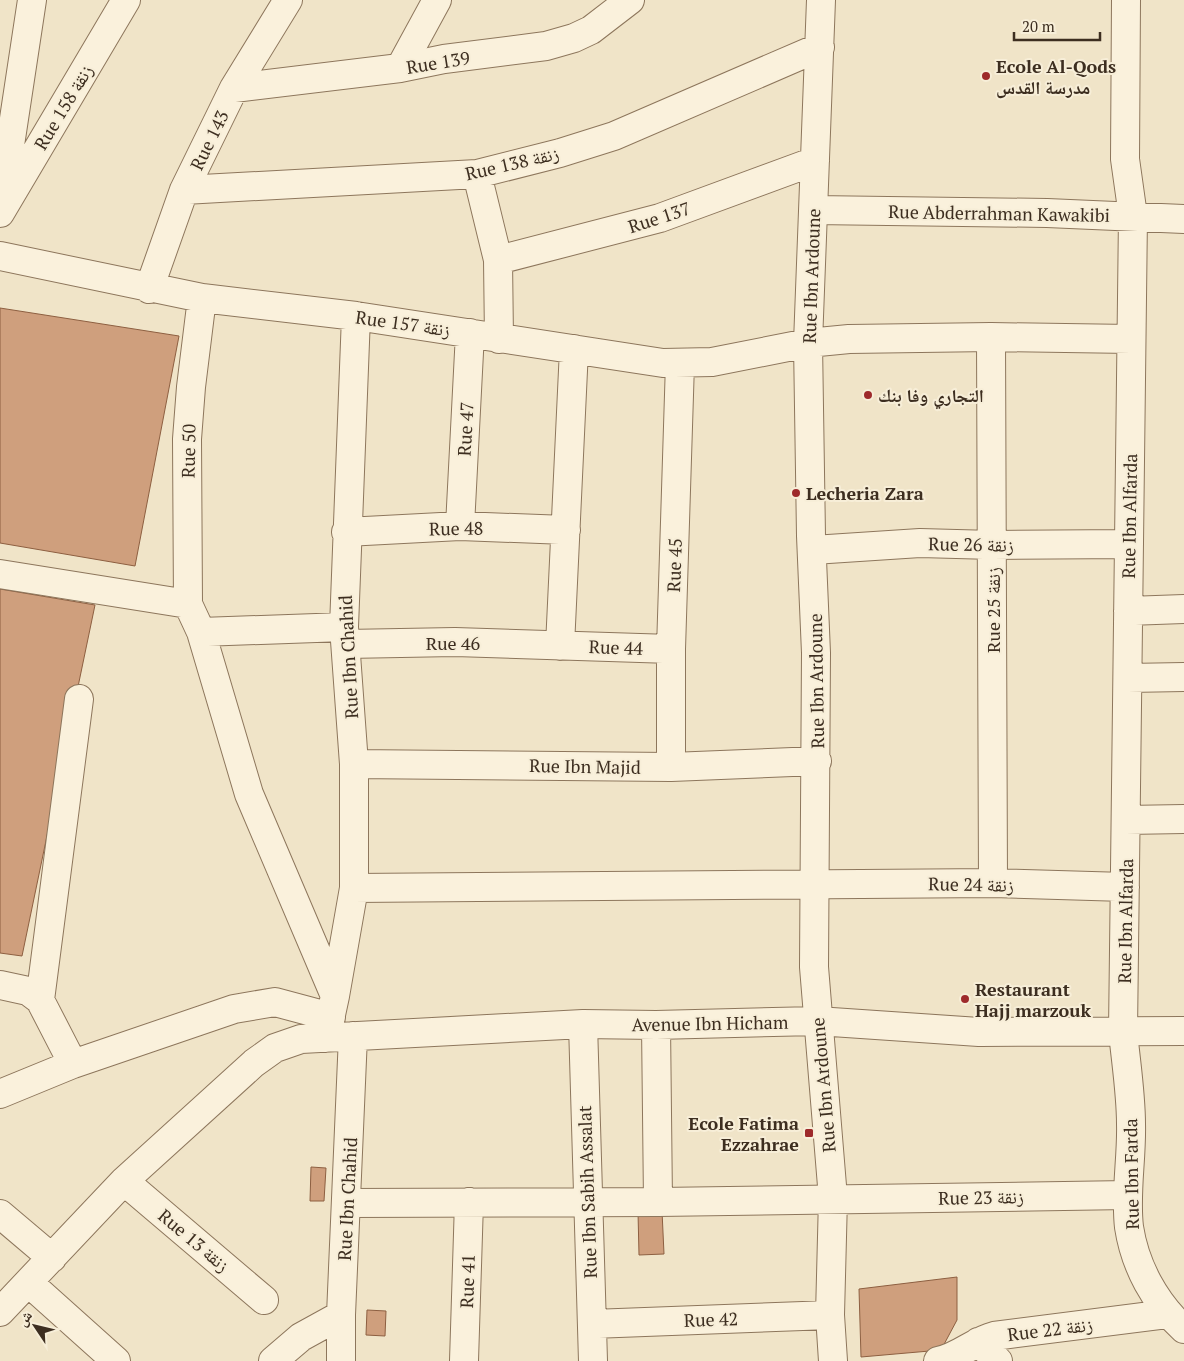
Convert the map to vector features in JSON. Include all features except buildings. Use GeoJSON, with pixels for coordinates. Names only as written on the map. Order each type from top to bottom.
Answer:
{"type":"FeatureCollection","features":[{"type":"Feature","properties":{"kind":"street"},"geometry":{"type":"LineString","coordinates":[[0,213],[32,0]]}},
{"type":"Feature","properties":{"kind":"street","name":"Rue 158 زنقة"},"geometry":{"type":"LineString","coordinates":[[0,213],[126,0]]}},
{"type":"Feature","properties":{"kind":"street","name":"Rue 143"},"geometry":{"type":"LineString","coordinates":[[149,289],[184,190],[234,88],[288,0]]}},
{"type":"Feature","properties":{"kind":"street"},"geometry":{"type":"LineString","coordinates":[[400,68],[437,0]]}},
{"type":"Feature","properties":{"kind":"street","name":"Rue Ibn Ardoune"},"geometry":{"type":"LineString","coordinates":[[821,0],[808,344],[817,761],[814,967],[833,1198],[830,1315],[833,1361]]}},
{"type":"Feature","properties":{"kind":"street","name":"Rue Ibn Alfarda"},"geometry":{"type":"LineString","coordinates":[[1124,1032],[1133,216],[1126,159],[1126,0]]}},
{"type":"Feature","properties":{"kind":"street","name":"Rue 139"},"geometry":{"type":"LineString","coordinates":[[234,88],[400,68],[444,59],[546,46],[574,38],[591,30],[626,1]]}},
{"type":"Feature","properties":{"kind":"street","name":"Rue 138 زنقة"},"geometry":{"type":"LineString","coordinates":[[184,190],[477,174],[560,153],[614,136],[820,46]]}},
{"type":"Feature","properties":{"kind":"street","name":"Rue 137"},"geometry":{"type":"LineString","coordinates":[[498,260],[660,218],[815,161]]}},
{"type":"Feature","properties":{"kind":"street"},"geometry":{"type":"LineString","coordinates":[[477,174],[498,260],[499,339]]}},
{"type":"Feature","properties":{"kind":"street","name":"Rue Abderrahman Kawakibi"},"geometry":{"type":"LineString","coordinates":[[814,210],[1133,216],[1184,219]]}},
{"type":"Feature","properties":{"kind":"street","name":"Rue 157 زنقة"},"geometry":{"type":"LineString","coordinates":[[0,256],[149,289],[202,298],[356,316],[499,339],[680,363],[712,362],[741,358],[808,344],[890,337],[1131,340]]}},
{"type":"Feature","properties":{"kind":"street","name":"Rue 50"},"geometry":{"type":"LineString","coordinates":[[188,604],[187,439],[190,387],[202,298]]}},
{"type":"Feature","properties":{"kind":"street","name":"Rue Ibn Chahid"},"geometry":{"type":"LineString","coordinates":[[331,1017],[354,888],[354,764],[345,636],[346,532],[356,316]]}},
{"type":"Feature","properties":{"kind":"street","name":"Rue 47"},"geometry":{"type":"LineString","coordinates":[[460,526],[470,333]]}},
{"type":"Feature","properties":{"kind":"street","name":"Rue 25 زنقة"},"geometry":{"type":"LineString","coordinates":[[991,337],[993,883]]}},
{"type":"Feature","properties":{"kind":"street"},"geometry":{"type":"LineString","coordinates":[[560,646],[574,349]]}},
{"type":"Feature","properties":{"kind":"street","name":"Rue 45"},"geometry":{"type":"LineString","coordinates":[[671,767],[671,649],[680,363]]}},
{"type":"Feature","properties":{"kind":"street","name":"Rue 48"},"geometry":{"type":"LineString","coordinates":[[346,532],[460,526],[566,530]]}},
{"type":"Feature","properties":{"kind":"street","name":"Rue 26 زنقة"},"geometry":{"type":"LineString","coordinates":[[813,550],[920,543],[993,545],[1129,544]]}},
{"type":"Feature","properties":{"kind":"street"},"geometry":{"type":"LineString","coordinates":[[0,574],[188,604],[201,632],[249,794],[331,1017]]}},
{"type":"Feature","properties":{"kind":"street"},"geometry":{"type":"LineString","coordinates":[[1128,611],[1184,609]]}},
{"type":"Feature","properties":{"kind":"street","name":"Rue 46"},"geometry":{"type":"LineString","coordinates":[[201,632],[345,636],[560,646]]}},
{"type":"Feature","properties":{"kind":"street","name":"Rue 44"},"geometry":{"type":"LineString","coordinates":[[560,646],[671,649]]}},
{"type":"Feature","properties":{"kind":"street"},"geometry":{"type":"LineString","coordinates":[[1128,678],[1184,677]]}},
{"type":"Feature","properties":{"kind":"street"},"geometry":{"type":"LineString","coordinates":[[40,1000],[78,699]]}},
{"type":"Feature","properties":{"kind":"street","name":"Rue Ibn Majid"},"geometry":{"type":"LineString","coordinates":[[354,764],[671,767],[817,761]]}},
{"type":"Feature","properties":{"kind":"street"},"geometry":{"type":"LineString","coordinates":[[1126,820],[1184,819]]}},
{"type":"Feature","properties":{"kind":"street","name":"Rue 24 زنقة"},"geometry":{"type":"LineString","coordinates":[[354,888],[993,883],[1125,887]]}},
{"type":"Feature","properties":{"kind":"street"},"geometry":{"type":"LineString","coordinates":[[0,985],[28,991],[40,1000],[73,1064]]}},
{"type":"Feature","properties":{"kind":"street"},"geometry":{"type":"LineString","coordinates":[[0,1094],[73,1064],[234,1009],[275,1002],[331,1017]]}},
{"type":"Feature","properties":{"kind":"street","name":"Avenue Ibn Hicham"},"geometry":{"type":"LineString","coordinates":[[0,1312],[29,1284],[124,1181],[254,1063],[268,1053],[301,1039],[331,1017],[353,1036],[583,1024],[656,1025],[817,1021],[979,1032],[1184,1031]]}},
{"type":"Feature","properties":{"kind":"street","name":"Rue Ibn Sabih Assalat"},"geometry":{"type":"LineString","coordinates":[[583,1024],[593,1361]]}},
{"type":"Feature","properties":{"kind":"street"},"geometry":{"type":"LineString","coordinates":[[656,1025],[658,1202]]}},
{"type":"Feature","properties":{"kind":"street","name":"Rue Ibn Farda"},"geometry":{"type":"LineString","coordinates":[[1124,1032],[1131,1124],[1128,1195],[1129,1227],[1137,1257],[1152,1292],[1176,1322]]}},
{"type":"Feature","properties":{"kind":"street","name":"Rue Ibn Chahid"},"geometry":{"type":"LineString","coordinates":[[341,1361],[341,1316],[353,1036]]}},
{"type":"Feature","properties":{"kind":"street","name":"Rue 13 زنقة"},"geometry":{"type":"LineString","coordinates":[[124,1181],[264,1300]]}},
{"type":"Feature","properties":{"kind":"street","name":"Rue 23 زنقة"},"geometry":{"type":"LineString","coordinates":[[347,1203],[658,1202],[1128,1195]]}},
{"type":"Feature","properties":{"kind":"street","name":"Rue 41"},"geometry":{"type":"LineString","coordinates":[[464,1361],[469,1202]]}},
{"type":"Feature","properties":{"kind":"street"},"geometry":{"type":"LineString","coordinates":[[0,1214],[52,1258]]}},
{"type":"Feature","properties":{"kind":"street"},"geometry":{"type":"LineString","coordinates":[[29,1284],[116,1361]]}},
{"type":"Feature","properties":{"kind":"street","name":"Rue 42"},"geometry":{"type":"LineString","coordinates":[[592,1324],[830,1315]]}},
{"type":"Feature","properties":{"kind":"street"},"geometry":{"type":"LineString","coordinates":[[273,1361],[302,1336],[341,1316]]}},
{"type":"Feature","properties":{"kind":"street","name":"Rue 22 زنقة"},"geometry":{"type":"LineString","coordinates":[[938,1361],[958,1355],[978,1342],[994,1336],[1176,1322]]}},
{"type":"Feature","properties":{"kind":"street"},"geometry":{"type":"LineString","coordinates":[[978,1342],[998,1361]]}},
{"type":"Feature","properties":{"kind":"place","name":"Ecole Al-Qods مدرسة القدس"},"geometry":{"type":"Point","coordinates":[986,76]}},
{"type":"Feature","properties":{"kind":"place","name":"التجاري وفا بنك"},"geometry":{"type":"Point","coordinates":[868,395]}},
{"type":"Feature","properties":{"kind":"place","name":"Lecheria Zara"},"geometry":{"type":"Point","coordinates":[796,493]}},
{"type":"Feature","properties":{"kind":"place","name":"Restaurant Hajj marzouk"},"geometry":{"type":"Point","coordinates":[965,999]}},
{"type":"Feature","properties":{"kind":"place","name":"Ecole Fatima Ezzahrae"},"geometry":{"type":"Point","coordinates":[809,1133]}}]}
